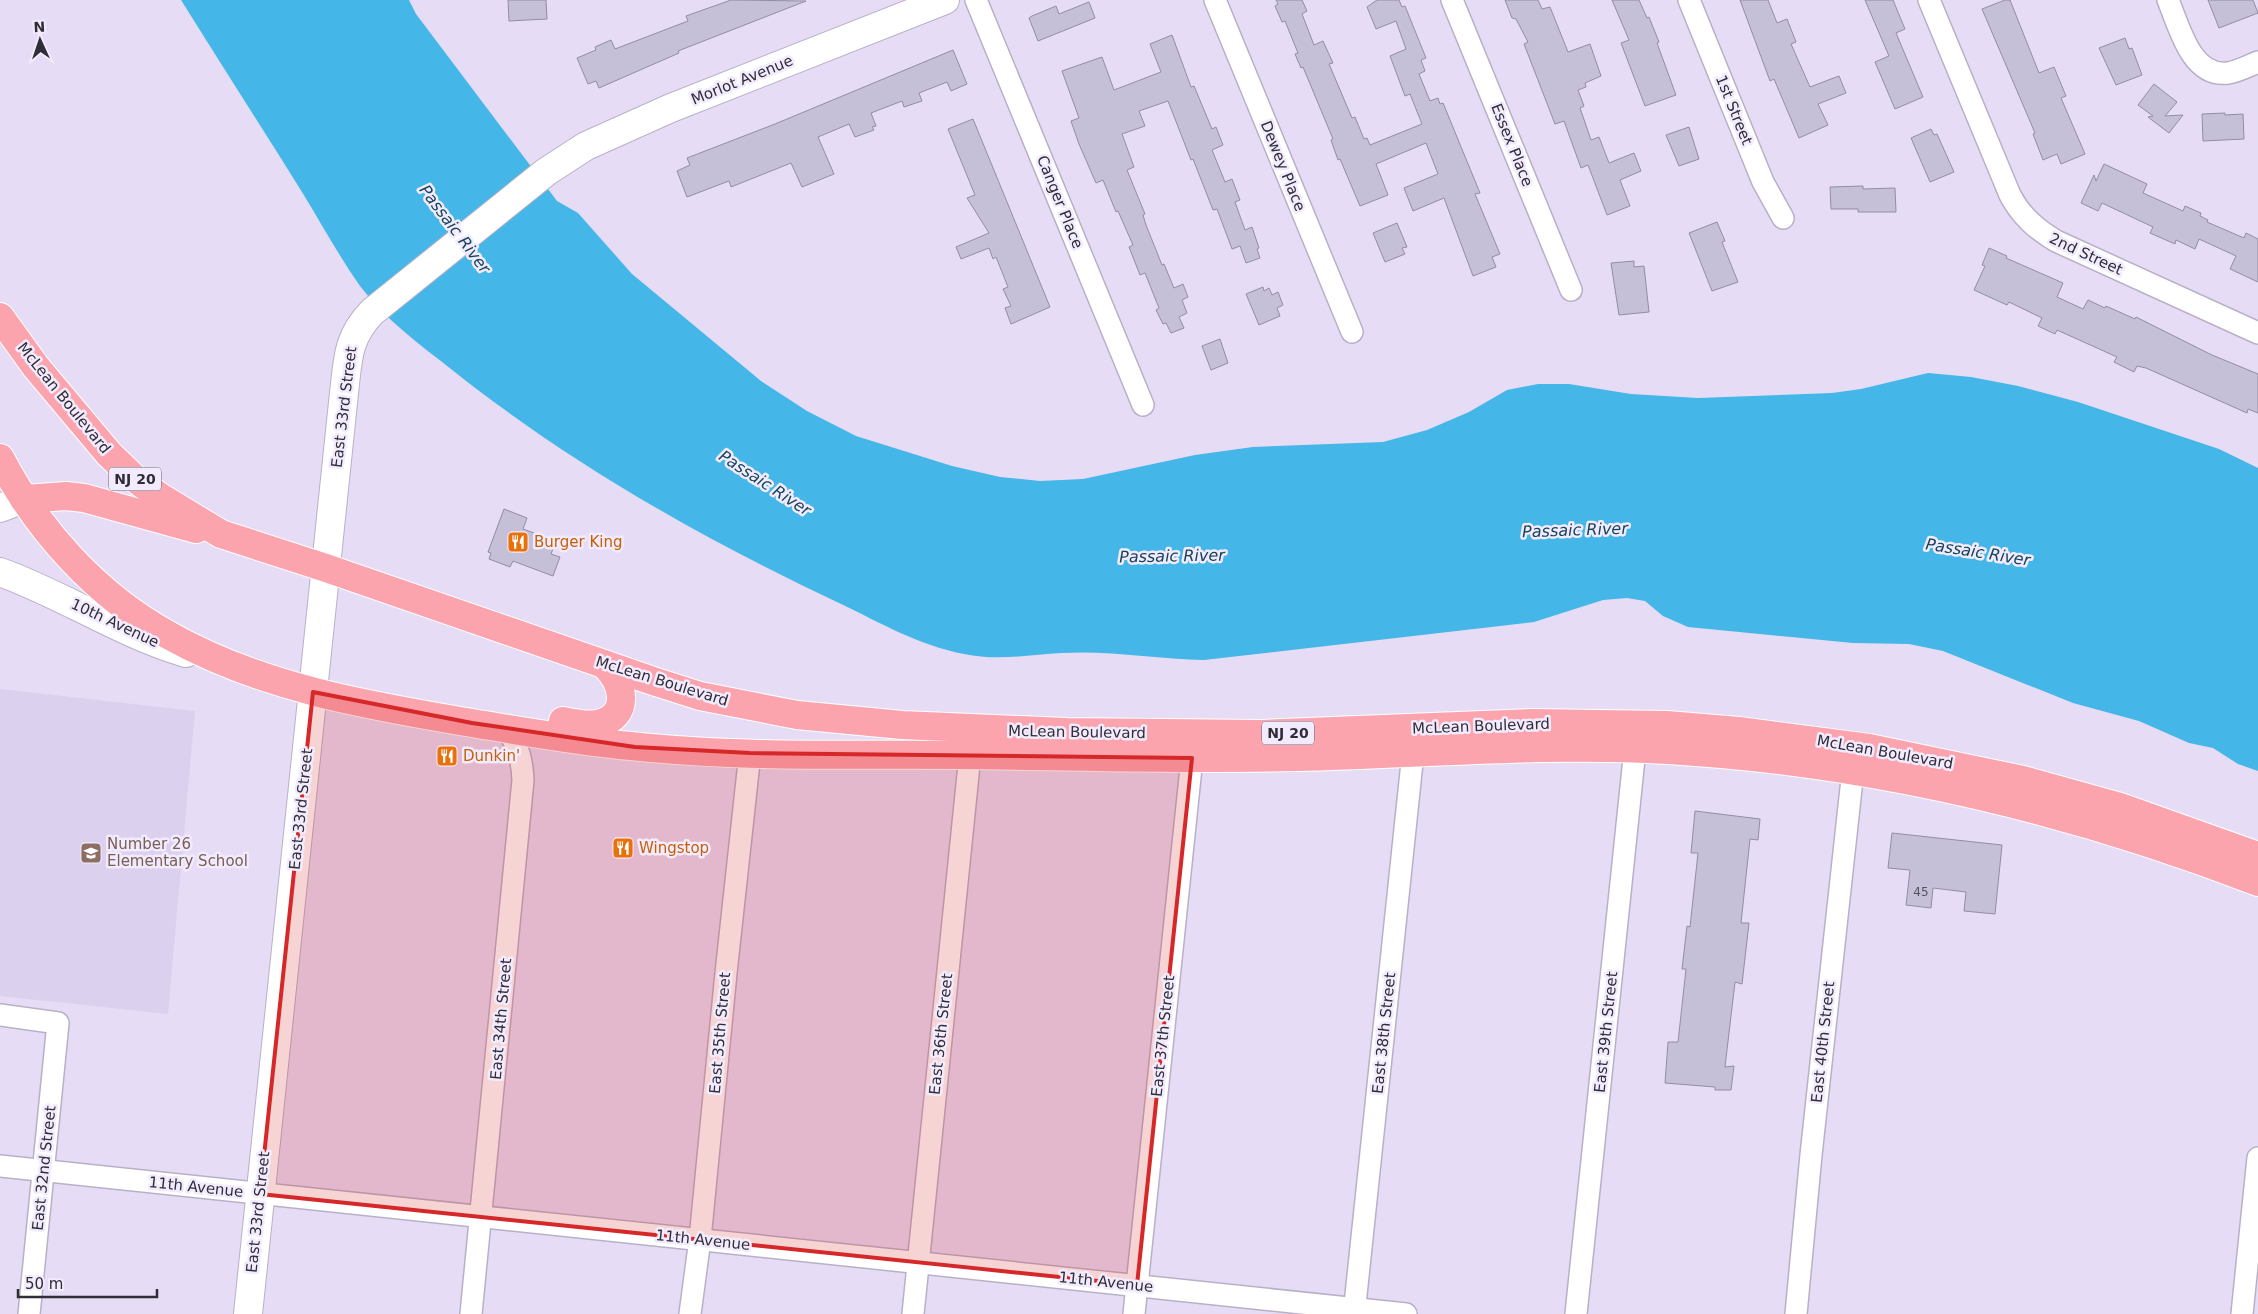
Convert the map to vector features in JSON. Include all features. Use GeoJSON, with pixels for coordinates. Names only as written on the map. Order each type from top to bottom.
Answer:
{"type":"FeatureCollection","features":[{"type":"Feature","properties":{"kind":"main road","name":"Morlot Avenue"},"geometry":{"type":"LineString","coordinates":[[372,312],[546,172],[586,146],[663,112],[944,0]]}},
{"type":"Feature","properties":{"kind":"main road","name":"East 33rd Street"},"geometry":{"type":"LineString","coordinates":[[248,1314],[348,353],[356,331],[372,312]]}},
{"type":"Feature","properties":{"kind":"main road","name":"McLean Boulevard"},"geometry":{"type":"LineString","coordinates":[[0,317],[36,367],[109,454],[133,477],[160,498],[222,534],[700,696],[797,715],[902,726],[1017,731],[1261,734],[1532,723],[1676,726],[1795,737],[1921,757],[2023,780],[2120,807],[2258,856]]}},
{"type":"Feature","properties":{"kind":"main road","name":"McLean Boulevard"},"geometry":{"type":"LineString","coordinates":[[0,458],[8,503],[61,548],[110,594],[168,635],[232,665],[313,692],[418,714],[635,747],[750,753],[1192,758],[1532,748],[1635,749],[1736,756],[1853,770],[1967,792],[2064,816],[2161,846],[2258,882]]}},
{"type":"Feature","properties":{"kind":"main road"},"geometry":{"type":"LineString","coordinates":[[8,503],[66,496],[84,498],[169,523],[222,534]]}},
{"type":"Feature","properties":{"kind":"main road","name":"10th Avenue"},"geometry":{"type":"LineString","coordinates":[[3,573],[154,642],[232,665]]}},
{"type":"Feature","properties":{"kind":"main road"},"geometry":{"type":"LineString","coordinates":[[313,692],[427,699],[582,724],[597,724],[608,720],[616,713],[622,693],[614,673],[604,664]]}},
{"type":"Feature","properties":{"kind":"street","name":"Canger Place"},"geometry":{"type":"LineString","coordinates":[[976,0],[1143,405]]}},
{"type":"Feature","properties":{"kind":"street","name":"Dewey Place"},"geometry":{"type":"LineString","coordinates":[[1214,0],[1352,332]]}},
{"type":"Feature","properties":{"kind":"street","name":"Essex Place"},"geometry":{"type":"LineString","coordinates":[[1452,0],[1571,290]]}},
{"type":"Feature","properties":{"kind":"street","name":"1st Street"},"geometry":{"type":"LineString","coordinates":[[1689,0],[1763,182],[1782,218]]}},
{"type":"Feature","properties":{"kind":"street","name":"2nd Street"},"geometry":{"type":"LineString","coordinates":[[1929,0],[2010,195],[2028,222],[2041,233],[2056,241],[2258,333]]}},
{"type":"Feature","properties":{"kind":"street"},"geometry":{"type":"LineString","coordinates":[[2168,0],[2192,55],[2209,70],[2228,73],[2258,62]]}},
{"type":"Feature","properties":{"kind":"street","name":"East 34th Street"},"geometry":{"type":"LineString","coordinates":[[471,1314],[482,1217],[523,780],[519,752],[514,740],[505,728]]}},
{"type":"Feature","properties":{"kind":"street","name":"East 39th Street"},"geometry":{"type":"LineString","coordinates":[[1576,1314],[1635,749]]}},
{"type":"Feature","properties":{"kind":"street","name":"East 35th Street"},"geometry":{"type":"LineString","coordinates":[[690,1314],[700,1239],[750,753]]}},
{"type":"Feature","properties":{"kind":"street","name":"East 38th Street"},"geometry":{"type":"LineString","coordinates":[[1354,1311],[1413,753]]}},
{"type":"Feature","properties":{"kind":"street","name":"East 36th Street"},"geometry":{"type":"LineString","coordinates":[[913,1314],[970,755]]}},
{"type":"Feature","properties":{"kind":"street","name":"East 37th Street"},"geometry":{"type":"LineString","coordinates":[[1134,1314],[1192,758]]}},
{"type":"Feature","properties":{"kind":"street","name":"East 40th Street"},"geometry":{"type":"LineString","coordinates":[[1796,1314],[1853,770]]}},
{"type":"Feature","properties":{"kind":"street","name":"East 32nd Street"},"geometry":{"type":"LineString","coordinates":[[0,1015],[58,1023],[29,1314]]}},
{"type":"Feature","properties":{"kind":"street"},"geometry":{"type":"LineString","coordinates":[[2242,1314],[2258,1158]]}},
{"type":"Feature","properties":{"kind":"street","name":"11th Avenue"},"geometry":{"type":"LineString","coordinates":[[0,1166],[1137,1285],[1354,1311],[1406,1314]]}},
{"type":"Feature","properties":{"kind":"highlighted area"},"geometry":{"type":"Polygon","coordinates":[[[313,692],[472,723],[635,747],[750,753],[1192,758],[1137,1285],[260,1194],[313,692]]]}},
{"type":"Feature","properties":{"kind":"shaded area","name":"Number 26 Elementary School"},"geometry":{"type":"Polygon","coordinates":[[[0,689],[195,711],[168,1014],[0,996],[0,689]]]}},
{"type":"Feature","properties":{"kind":"water","name":"Passaic River"},"geometry":{"type":"Polygon","coordinates":[[[181,0],[409,0],[416,14],[557,201],[578,213],[632,274],[761,381],[807,411],[856,436],[952,466],[1000,477],[1040,481],[1083,479],[1195,455],[1253,447],[1383,442],[1427,430],[1469,412],[1507,390],[1538,384],[1569,384],[1631,394],[1698,398],[1832,393],[1861,389],[1928,373],[1971,377],[2018,386],[2078,402],[2219,449],[2258,468],[2258,771],[2238,764],[2213,748],[2189,743],[2139,721],[2073,703],[1943,651],[1909,644],[1853,643],[1688,627],[1663,616],[1645,601],[1627,598],[1603,600],[1534,622],[1204,660],[1079,652],[989,657],[964,654],[931,645],[900,633],[738,553],[638,497],[542,436],[496,403],[403,330],[380,309],[352,275],[181,0]]]}},
{"type":"Feature","properties":{"kind":"building"},"geometry":{"type":"Polygon","coordinates":[[[508,0],[546,0],[547,19],[509,21],[508,0]]]}},
{"type":"Feature","properties":{"kind":"building"},"geometry":{"type":"Polygon","coordinates":[[[731,0],[806,1],[678,51],[679,53],[599,88],[596,81],[588,84],[577,58],[596,50],[595,47],[611,40],[615,49],[688,21],[686,16],[731,0]]]}},
{"type":"Feature","properties":{"kind":"building"},"geometry":{"type":"Polygon","coordinates":[[[1276,0],[1302,0],[1307,11],[1302,14],[1314,45],[1323,41],[1333,63],[1329,64],[1352,118],[1355,117],[1364,139],[1367,138],[1370,145],[1422,124],[1410,94],[1405,96],[1390,56],[1406,49],[1396,21],[1376,29],[1367,7],[1377,0],[1399,0],[1402,7],[1405,6],[1426,58],[1421,60],[1425,71],[1419,74],[1430,101],[1438,98],[1440,104],[1443,103],[1480,193],[1475,194],[1500,254],[1492,257],[1496,267],[1473,276],[1444,198],[1413,211],[1404,188],[1438,174],[1426,143],[1376,164],[1388,195],[1360,206],[1340,159],[1338,160],[1331,140],[1333,139],[1303,67],[1301,68],[1295,54],[1298,53],[1285,21],[1282,22],[1275,6],[1278,4],[1276,0]]]}},
{"type":"Feature","properties":{"kind":"building"},"geometry":{"type":"Polygon","coordinates":[[[1505,0],[1538,0],[1542,9],[1550,7],[1568,52],[1590,44],[1601,76],[1585,83],[1586,87],[1578,90],[1584,106],[1580,108],[1591,140],[1599,137],[1609,163],[1634,153],[1641,171],[1620,180],[1630,206],[1607,215],[1588,165],[1581,168],[1564,121],[1555,124],[1524,44],[1528,42],[1516,19],[1512,18],[1505,0]]]}},
{"type":"Feature","properties":{"kind":"building"},"geometry":{"type":"Polygon","coordinates":[[[1612,0],[1639,0],[1647,18],[1649,17],[1659,42],[1657,43],[1676,95],[1645,106],[1621,43],[1629,40],[1612,0]]]}},
{"type":"Feature","properties":{"kind":"building"},"geometry":{"type":"Polygon","coordinates":[[[1740,0],[1768,0],[1777,23],[1787,19],[1796,42],[1791,44],[1810,87],[1839,76],[1846,93],[1818,104],[1828,125],[1799,138],[1774,79],[1770,81],[1740,0]]]}},
{"type":"Feature","properties":{"kind":"building"},"geometry":{"type":"Polygon","coordinates":[[[1865,0],[1893,0],[1905,29],[1896,33],[1923,97],[1895,109],[1875,62],[1889,56],[1865,0]]]}},
{"type":"Feature","properties":{"kind":"building"},"geometry":{"type":"Polygon","coordinates":[[[2005,0],[2010,0],[2039,73],[2054,67],[2066,96],[2061,98],[2085,154],[2061,164],[2057,154],[2043,160],[2033,134],[2035,133],[1982,9],[2005,0]]]}},
{"type":"Feature","properties":{"kind":"building"},"geometry":{"type":"Polygon","coordinates":[[[2208,0],[2253,0],[2258,13],[2219,28],[2208,0]]]}},
{"type":"Feature","properties":{"kind":"building"},"geometry":{"type":"Polygon","coordinates":[[[1089,2],[1095,18],[1038,41],[1029,18],[1056,6],[1059,14],[1089,2]]]}},
{"type":"Feature","properties":{"kind":"building"},"geometry":{"type":"Polygon","coordinates":[[[1172,35],[1191,87],[1194,86],[1212,129],[1216,127],[1223,145],[1212,150],[1225,182],[1232,179],[1240,200],[1235,202],[1245,230],[1252,227],[1259,248],[1257,249],[1260,258],[1246,263],[1240,246],[1232,249],[1217,209],[1213,210],[1193,159],[1191,160],[1168,101],[1139,111],[1145,126],[1122,134],[1134,167],[1127,170],[1145,214],[1143,215],[1146,225],[1162,265],[1164,264],[1174,288],[1183,284],[1188,297],[1182,300],[1187,313],[1179,317],[1184,328],[1171,333],[1166,323],[1163,324],[1156,310],[1159,308],[1145,273],[1140,275],[1129,247],[1133,245],[1118,211],[1116,212],[1103,180],[1096,183],[1079,144],[1071,121],[1079,118],[1062,71],[1102,57],[1114,90],[1161,72],[1150,44],[1172,35]]]}},
{"type":"Feature","properties":{"kind":"building"},"geometry":{"type":"Polygon","coordinates":[[[2125,38],[2129,49],[2132,48],[2142,75],[2116,85],[2099,48],[2125,38]]]}},
{"type":"Feature","properties":{"kind":"building"},"geometry":{"type":"Polygon","coordinates":[[[953,50],[967,84],[951,91],[947,82],[919,93],[922,101],[904,107],[902,101],[871,113],[876,126],[872,127],[874,130],[855,137],[849,124],[818,137],[834,174],[802,187],[791,163],[731,187],[729,181],[687,197],[677,171],[690,165],[687,158],[775,124],[953,50]]]}},
{"type":"Feature","properties":{"kind":"building"},"geometry":{"type":"Polygon","coordinates":[[[2154,84],[2177,102],[2165,116],[2183,115],[2169,133],[2148,117],[2153,116],[2138,105],[2154,84]]]}},
{"type":"Feature","properties":{"kind":"building"},"geometry":{"type":"Polygon","coordinates":[[[2225,113],[2225,115],[2243,114],[2244,139],[2203,141],[2202,114],[2225,113]]]}},
{"type":"Feature","properties":{"kind":"building"},"geometry":{"type":"Polygon","coordinates":[[[973,119],[1050,307],[1011,324],[1005,308],[1011,306],[1003,289],[1008,287],[996,257],[993,259],[989,248],[961,259],[956,247],[989,233],[967,198],[975,195],[948,129],[973,119]]]}},
{"type":"Feature","properties":{"kind":"building"},"geometry":{"type":"Polygon","coordinates":[[[1689,127],[1699,159],[1679,166],[1666,135],[1689,127]]]}},
{"type":"Feature","properties":{"kind":"building"},"geometry":{"type":"Polygon","coordinates":[[[1931,129],[1934,135],[1937,134],[1954,172],[1930,182],[1911,138],[1931,129]]]}},
{"type":"Feature","properties":{"kind":"building"},"geometry":{"type":"Polygon","coordinates":[[[2104,164],[2147,184],[2143,193],[2183,211],[2185,206],[2201,213],[2200,216],[2208,220],[2207,222],[2244,238],[2246,233],[2258,239],[2258,282],[2230,269],[2236,256],[2199,239],[2195,249],[2176,240],[2175,244],[2150,233],[2153,227],[2102,203],[2098,211],[2081,203],[2094,175],[2096,181],[2104,164]]]}},
{"type":"Feature","properties":{"kind":"building"},"geometry":{"type":"Polygon","coordinates":[[[1863,186],[1863,189],[1895,188],[1896,212],[1858,212],[1858,209],[1831,209],[1830,187],[1863,186]]]}},
{"type":"Feature","properties":{"kind":"building"},"geometry":{"type":"Polygon","coordinates":[[[1717,222],[1725,241],[1722,242],[1738,282],[1712,291],[1689,233],[1717,222]]]}},
{"type":"Feature","properties":{"kind":"building"},"geometry":{"type":"Polygon","coordinates":[[[1397,223],[1407,247],[1402,248],[1405,254],[1385,262],[1373,233],[1397,223]]]}},
{"type":"Feature","properties":{"kind":"building"},"geometry":{"type":"Polygon","coordinates":[[[1989,248],[2007,256],[2006,258],[2063,283],[2057,297],[2083,309],[2088,300],[2135,319],[2136,317],[2212,355],[2258,374],[2258,413],[2248,409],[2247,413],[2146,368],[2137,366],[2134,372],[2114,362],[2117,357],[2057,330],[2055,334],[2038,326],[2042,318],[2009,302],[2007,305],[1974,290],[1985,266],[1982,265],[1989,248]]]}},
{"type":"Feature","properties":{"kind":"building"},"geometry":{"type":"Polygon","coordinates":[[[1634,261],[1634,267],[1644,266],[1649,312],[1619,315],[1611,263],[1634,261]]]}},
{"type":"Feature","properties":{"kind":"building"},"geometry":{"type":"Polygon","coordinates":[[[1263,287],[1264,291],[1269,288],[1272,295],[1278,292],[1283,305],[1277,308],[1280,316],[1259,325],[1246,294],[1263,287]]]}},
{"type":"Feature","properties":{"kind":"building"},"geometry":{"type":"Polygon","coordinates":[[[1220,339],[1228,363],[1211,370],[1202,346],[1220,339]]]}},
{"type":"Feature","properties":{"kind":"building"},"geometry":{"type":"Polygon","coordinates":[[[504,509],[527,518],[523,529],[556,541],[551,554],[560,557],[553,576],[513,561],[510,567],[489,559],[491,553],[488,552],[504,509]]]}},
{"type":"Feature","properties":{"kind":"building"},"geometry":{"type":"Polygon","coordinates":[[[1695,811],[1760,819],[1758,840],[1750,839],[1741,923],[1749,923],[1742,984],[1735,982],[1725,1067],[1734,1066],[1731,1090],[1715,1090],[1715,1087],[1665,1083],[1668,1042],[1678,1042],[1686,969],[1682,969],[1687,926],[1690,927],[1698,853],[1691,853],[1695,811]]]}},
{"type":"Feature","properties":{"kind":"building"},"geometry":{"type":"Polygon","coordinates":[[[1892,833],[2002,845],[1995,914],[1964,911],[1966,892],[1933,888],[1931,908],[1906,905],[1910,870],[1888,868],[1892,833]]]}},
{"type":"Feature","properties":{"kind":"place","name":"Burger King"},"geometry":{"type":"Point","coordinates":[518,542]}},
{"type":"Feature","properties":{"kind":"place","name":"Dunkin'"},"geometry":{"type":"Point","coordinates":[447,756]}},
{"type":"Feature","properties":{"kind":"place","name":"Wingstop"},"geometry":{"type":"Point","coordinates":[623,848]}},
{"type":"Feature","properties":{"kind":"place","name":"Number 26 Elementary School"},"geometry":{"type":"Point","coordinates":[91,853]}}]}
